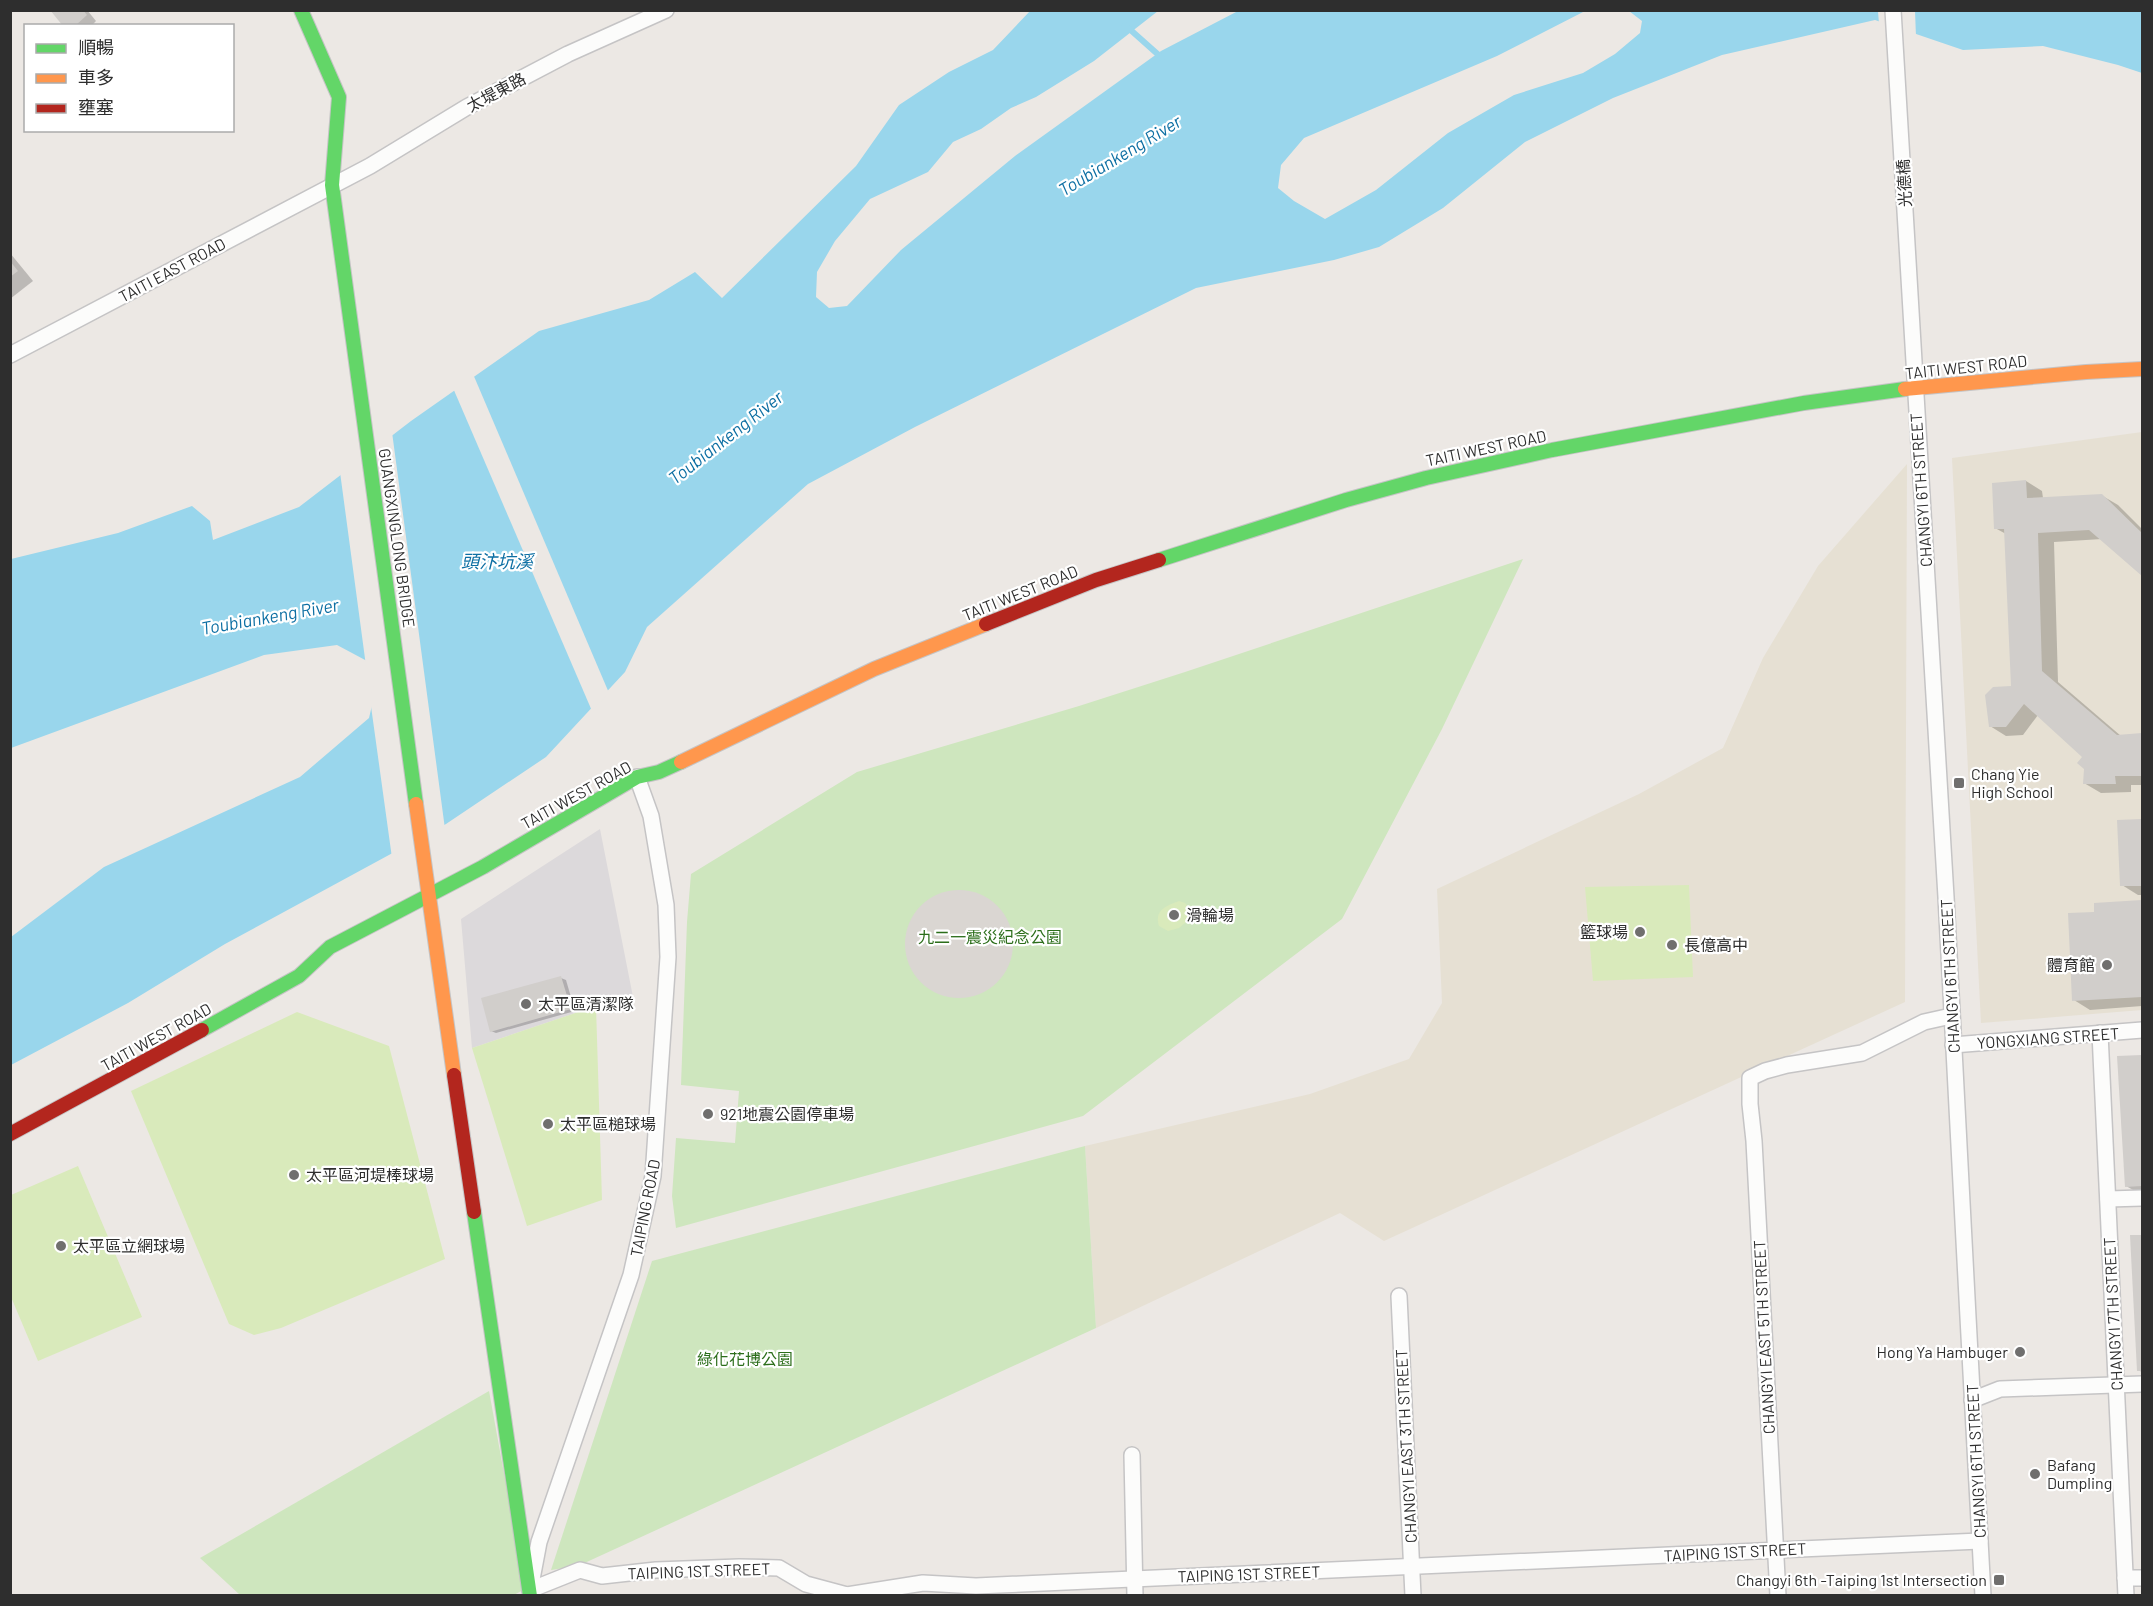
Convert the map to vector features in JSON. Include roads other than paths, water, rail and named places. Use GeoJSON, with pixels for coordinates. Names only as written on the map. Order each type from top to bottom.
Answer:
{"type":"FeatureCollection","features":[{"type":"Feature","properties":{"kind":"street","name":"GUANGXINGLONG BRIDGE"},"geometry":{"type":"LineString","coordinates":[[301,10],[339,97],[333,185],[428,897]]}},
{"type":"Feature","properties":{"kind":"street","name":"太堤東路"},"geometry":{"type":"LineString","coordinates":[[333,185],[370,166],[477,102],[568,54],[666,10]]}},
{"type":"Feature","properties":{"kind":"street","name":"光德橋"},"geometry":{"type":"LineString","coordinates":[[1893,10],[1914,356]]}},
{"type":"Feature","properties":{"kind":"street","name":"TAITI EAST ROAD"},"geometry":{"type":"LineString","coordinates":[[10,355],[333,185]]}},
{"type":"Feature","properties":{"kind":"street","name":"CHANGYI 6TH STREET"},"geometry":{"type":"LineString","coordinates":[[1914,356],[1914,388],[1922,486],[1960,1143],[1983,1596]]}},
{"type":"Feature","properties":{"kind":"street","name":"TAITI WEST ROAD"},"geometry":{"type":"LineString","coordinates":[[10,1134],[281,987],[299,976],[330,947],[483,867],[637,777],[659,772],[874,669],[1086,584],[1153,560],[1346,500],[1426,478],[1552,450],[1804,404],[1914,388],[2142,369]]}},
{"type":"Feature","properties":{"kind":"street","name":"TAIPING ROAD"},"geometry":{"type":"LineString","coordinates":[[530,1593],[539,1542],[631,1275],[653,1176],[668,957],[667,915],[651,816],[637,777]]}},
{"type":"Feature","properties":{"kind":"street"},"geometry":{"type":"LineString","coordinates":[[428,897],[530,1593]]}},
{"type":"Feature","properties":{"kind":"street","name":"CHANGYI EAST 5TH STREET"},"geometry":{"type":"LineString","coordinates":[[1778,1596],[1750,1078],[1787,1065],[1862,1053],[1924,1022],[1951,1016]]}},
{"type":"Feature","properties":{"kind":"street","name":"YONGXIANG STREET"},"geometry":{"type":"LineString","coordinates":[[1953,1045],[2142,1030]]}},
{"type":"Feature","properties":{"kind":"street","name":"CHANGYI 7TH STREET"},"geometry":{"type":"LineString","coordinates":[[2100,1034],[2126,1596]]}},
{"type":"Feature","properties":{"kind":"street"},"geometry":{"type":"LineString","coordinates":[[2108,1199],[2142,1198]]}},
{"type":"Feature","properties":{"kind":"street","name":"CHANGYI EAST 3TH STREET"},"geometry":{"type":"LineString","coordinates":[[1399,1296],[1413,1596]]}},
{"type":"Feature","properties":{"kind":"street"},"geometry":{"type":"LineString","coordinates":[[1972,1400],[2000,1389],[2142,1384]]}},
{"type":"Feature","properties":{"kind":"street"},"geometry":{"type":"LineString","coordinates":[[1131,1455],[1136,1596]]}},
{"type":"Feature","properties":{"kind":"street","name":"TAIPING 1ST STREET"},"geometry":{"type":"LineString","coordinates":[[530,1593],[580,1570],[603,1576],[656,1570],[779,1568],[817,1592],[847,1595],[922,1583],[976,1586],[1980,1541]]}},
{"type":"Feature","properties":{"kind":"street"},"geometry":{"type":"LineString","coordinates":[[2125,1578],[2142,1578]]}},
{"type":"Feature","properties":{"kind":"water","name":"頭汴坑溪"},"geometry":{"type":"Polygon","coordinates":[[[1030,11],[1158,11],[1094,61],[1036,97],[1011,108],[981,129],[953,142],[928,172],[870,199],[835,241],[817,272],[816,297],[829,308],[847,306],[901,250],[1015,156],[1161,51],[1238,11],[1585,11],[1497,56],[1304,138],[1281,165],[1278,188],[1294,201],[1325,219],[1376,190],[1448,133],[1514,95],[1583,73],[1615,54],[1640,33],[1642,21],[1629,11],[2142,11],[2142,73],[2043,46],[1963,50],[1875,20],[1722,55],[1613,98],[1525,142],[1443,208],[1379,247],[1334,260],[1196,288],[915,427],[808,484],[647,627],[625,672],[546,757],[446,824],[225,944],[128,1003],[11,1065],[11,937],[104,867],[300,777],[369,718],[378,680],[367,661],[337,645],[264,655],[11,748],[11,559],[118,533],[192,506],[210,521],[213,540],[299,507],[411,421],[539,331],[649,300],[695,272],[722,298],[856,166],[899,105],[949,72],[993,50],[1030,11]]]}},
{"type":"Feature","properties":{"kind":"waterway"},"geometry":{"type":"LineString","coordinates":[[1125,25],[1162,58]]}},
{"type":"Feature","properties":{"kind":"place","name":"Chang Yie High School"},"geometry":{"type":"Point","coordinates":[1959,783]}},
{"type":"Feature","properties":{"kind":"place","name":"滑輪場"},"geometry":{"type":"Point","coordinates":[1174,915]}},
{"type":"Feature","properties":{"kind":"place","name":"籃球場"},"geometry":{"type":"Point","coordinates":[1640,932]}},
{"type":"Feature","properties":{"kind":"place","name":"長億高中"},"geometry":{"type":"Point","coordinates":[1672,945]}},
{"type":"Feature","properties":{"kind":"place","name":"體育館"},"geometry":{"type":"Point","coordinates":[2107,965]}},
{"type":"Feature","properties":{"kind":"place","name":"太平區清潔隊"},"geometry":{"type":"Point","coordinates":[526,1004]}},
{"type":"Feature","properties":{"kind":"place","name":"921地震公園停車場"},"geometry":{"type":"Point","coordinates":[708,1114]}},
{"type":"Feature","properties":{"kind":"place","name":"太平區槌球場"},"geometry":{"type":"Point","coordinates":[548,1124]}},
{"type":"Feature","properties":{"kind":"place","name":"太平區河堤棒球場"},"geometry":{"type":"Point","coordinates":[294,1175]}},
{"type":"Feature","properties":{"kind":"place","name":"太平區立網球場"},"geometry":{"type":"Point","coordinates":[61,1246]}},
{"type":"Feature","properties":{"kind":"place","name":"Hong Ya Hambuger"},"geometry":{"type":"Point","coordinates":[2020,1352]}},
{"type":"Feature","properties":{"kind":"place","name":"Bafang Dumpling"},"geometry":{"type":"Point","coordinates":[2035,1474]}},
{"type":"Feature","properties":{"kind":"place","name":"Changyi 6th -Taiping 1st Intersection"},"geometry":{"type":"Point","coordinates":[1999,1580]}},
{"type":"Feature","properties":{"kind":"water label","name":"Toubiankeng River"},"geometry":{"type":"Point","coordinates":[1120,156]}},
{"type":"Feature","properties":{"kind":"water label","name":"Toubiankeng River"},"geometry":{"type":"Point","coordinates":[726,438]}},
{"type":"Feature","properties":{"kind":"water label","name":"Toubiankeng River"},"geometry":{"type":"Point","coordinates":[270,617]}},
{"type":"Feature","properties":{"kind":"park label","name":"九二一震災紀念公園"},"geometry":{"type":"Point","coordinates":[990,937]}},
{"type":"Feature","properties":{"kind":"park label","name":"綠化花博公園"},"geometry":{"type":"Point","coordinates":[745,1359]}}]}
